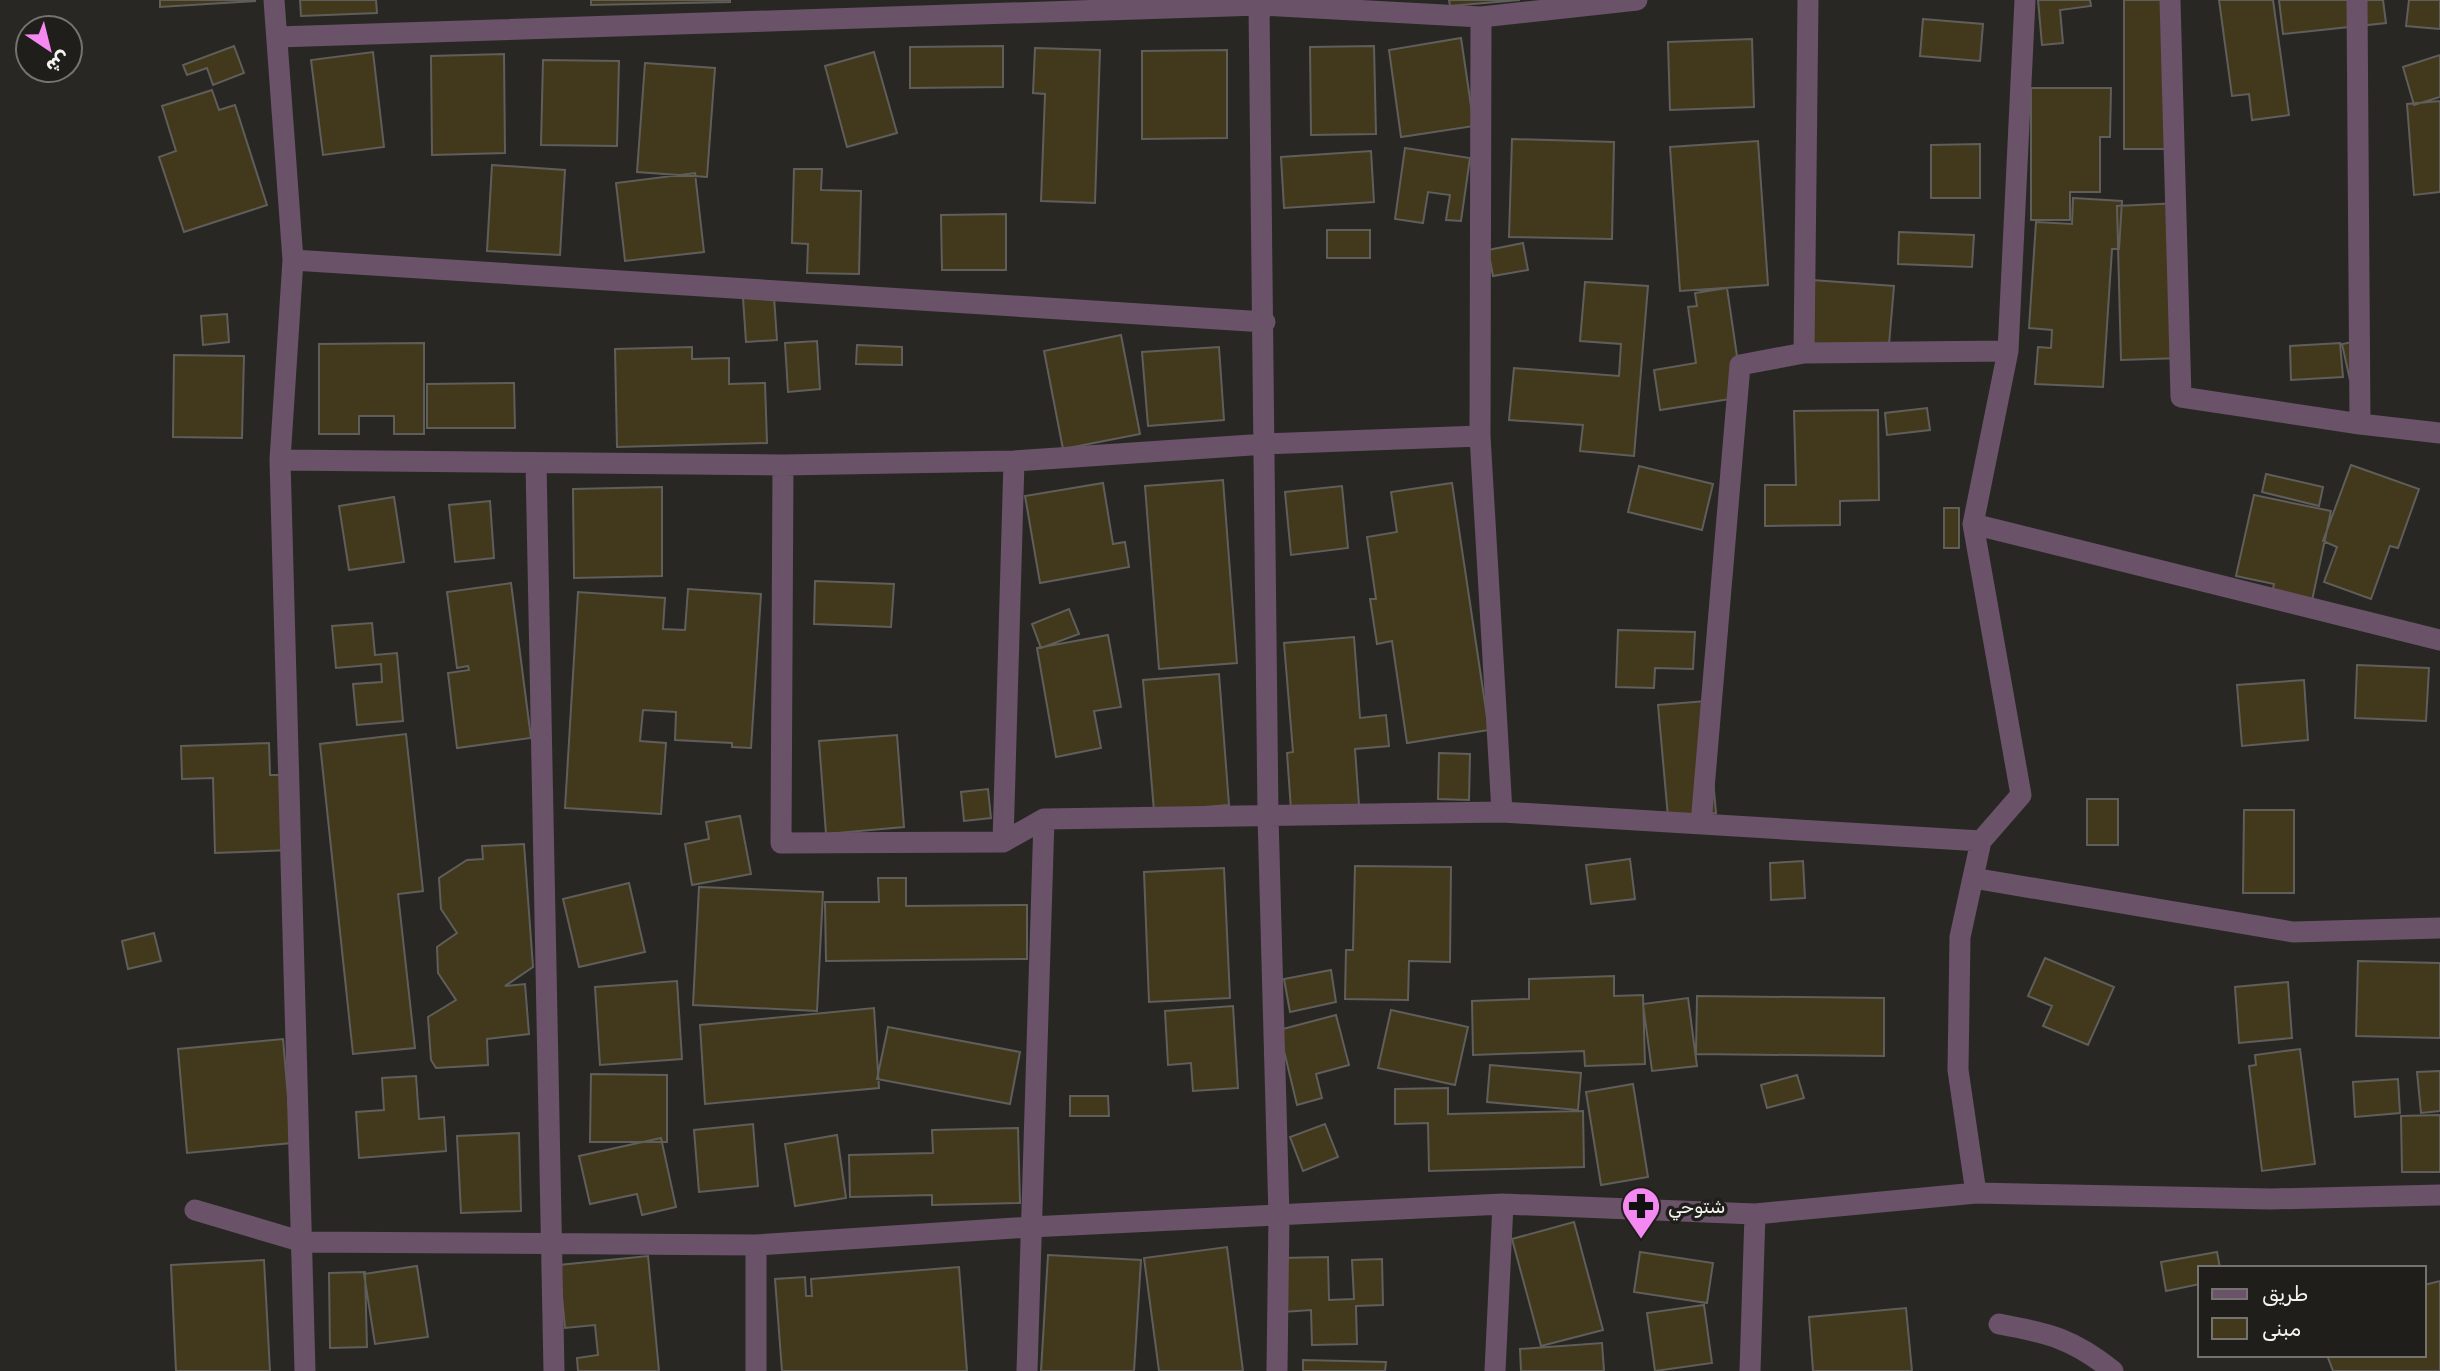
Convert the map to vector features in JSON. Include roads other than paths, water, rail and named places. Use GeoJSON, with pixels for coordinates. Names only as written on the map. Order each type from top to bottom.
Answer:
{"type":"FeatureCollection","features":[{"type":"Feature","properties":{"kind":"street"},"geometry":{"type":"LineString","coordinates":[[274,0],[293,260],[279,460],[305,1371]]}},
{"type":"Feature","properties":{"kind":"street"},"geometry":{"type":"LineString","coordinates":[[277,37],[1259,5],[1481,17],[1637,0]]}},
{"type":"Feature","properties":{"kind":"street"},"geometry":{"type":"LineString","coordinates":[[1804,353],[1808,0]]}},
{"type":"Feature","properties":{"kind":"street"},"geometry":{"type":"LineString","coordinates":[[1976,1193],[1958,1070],[1960,937],[1981,841],[2021,794],[1973,524],[2008,351],[2025,0]]}},
{"type":"Feature","properties":{"kind":"street"},"geometry":{"type":"LineString","coordinates":[[2170,0],[2181,397],[2440,433]]}},
{"type":"Feature","properties":{"kind":"street"},"geometry":{"type":"LineString","coordinates":[[2357,0],[2360,424]]}},
{"type":"Feature","properties":{"kind":"street"},"geometry":{"type":"LineString","coordinates":[[1259,5],[1265,322],[1268,816],[1279,1216],[1278,1371]]}},
{"type":"Feature","properties":{"kind":"street"},"geometry":{"type":"LineString","coordinates":[[1481,17],[1480,436],[1502,812]]}},
{"type":"Feature","properties":{"kind":"street"},"geometry":{"type":"LineString","coordinates":[[293,260],[1265,322]]}},
{"type":"Feature","properties":{"kind":"street"},"geometry":{"type":"LineString","coordinates":[[1701,824],[1740,365],[1804,353],[2008,351]]}},
{"type":"Feature","properties":{"kind":"street"},"geometry":{"type":"LineString","coordinates":[[279,460],[783,465],[1014,461],[1266,444],[1480,436]]}},
{"type":"Feature","properties":{"kind":"street"},"geometry":{"type":"LineString","coordinates":[[1003,842],[1014,461]]}},
{"type":"Feature","properties":{"kind":"street"},"geometry":{"type":"LineString","coordinates":[[536,463],[554,1371]]}},
{"type":"Feature","properties":{"kind":"street"},"geometry":{"type":"LineString","coordinates":[[783,465],[781,843],[1003,842],[1044,819],[1502,812],[1981,841]]}},
{"type":"Feature","properties":{"kind":"street"},"geometry":{"type":"LineString","coordinates":[[1973,524],[2440,640]]}},
{"type":"Feature","properties":{"kind":"street"},"geometry":{"type":"LineString","coordinates":[[1027,1371],[1044,819]]}},
{"type":"Feature","properties":{"kind":"street"},"geometry":{"type":"LineString","coordinates":[[1973,878],[2293,932],[2440,928]]}},
{"type":"Feature","properties":{"kind":"street"},"geometry":{"type":"LineString","coordinates":[[195,1210],[303,1242],[757,1245],[1030,1227],[1503,1204],[1755,1214],[1976,1193],[2271,1199],[2440,1195]]}},
{"type":"Feature","properties":{"kind":"street"},"geometry":{"type":"LineString","coordinates":[[1495,1371],[1503,1204]]}},
{"type":"Feature","properties":{"kind":"street"},"geometry":{"type":"LineString","coordinates":[[1750,1371],[1755,1214]]}},
{"type":"Feature","properties":{"kind":"street"},"geometry":{"type":"LineString","coordinates":[[756,1371],[757,1245]]}},
{"type":"Feature","properties":{"kind":"street"},"geometry":{"type":"LineString","coordinates":[[1999,1324],[2055,1335],[2090,1352],[2113,1371]]}},
{"type":"Feature","properties":{"kind":"place","name":"شتوحي"},"geometry":{"type":"Point","coordinates":[1641,1240]}}]}
